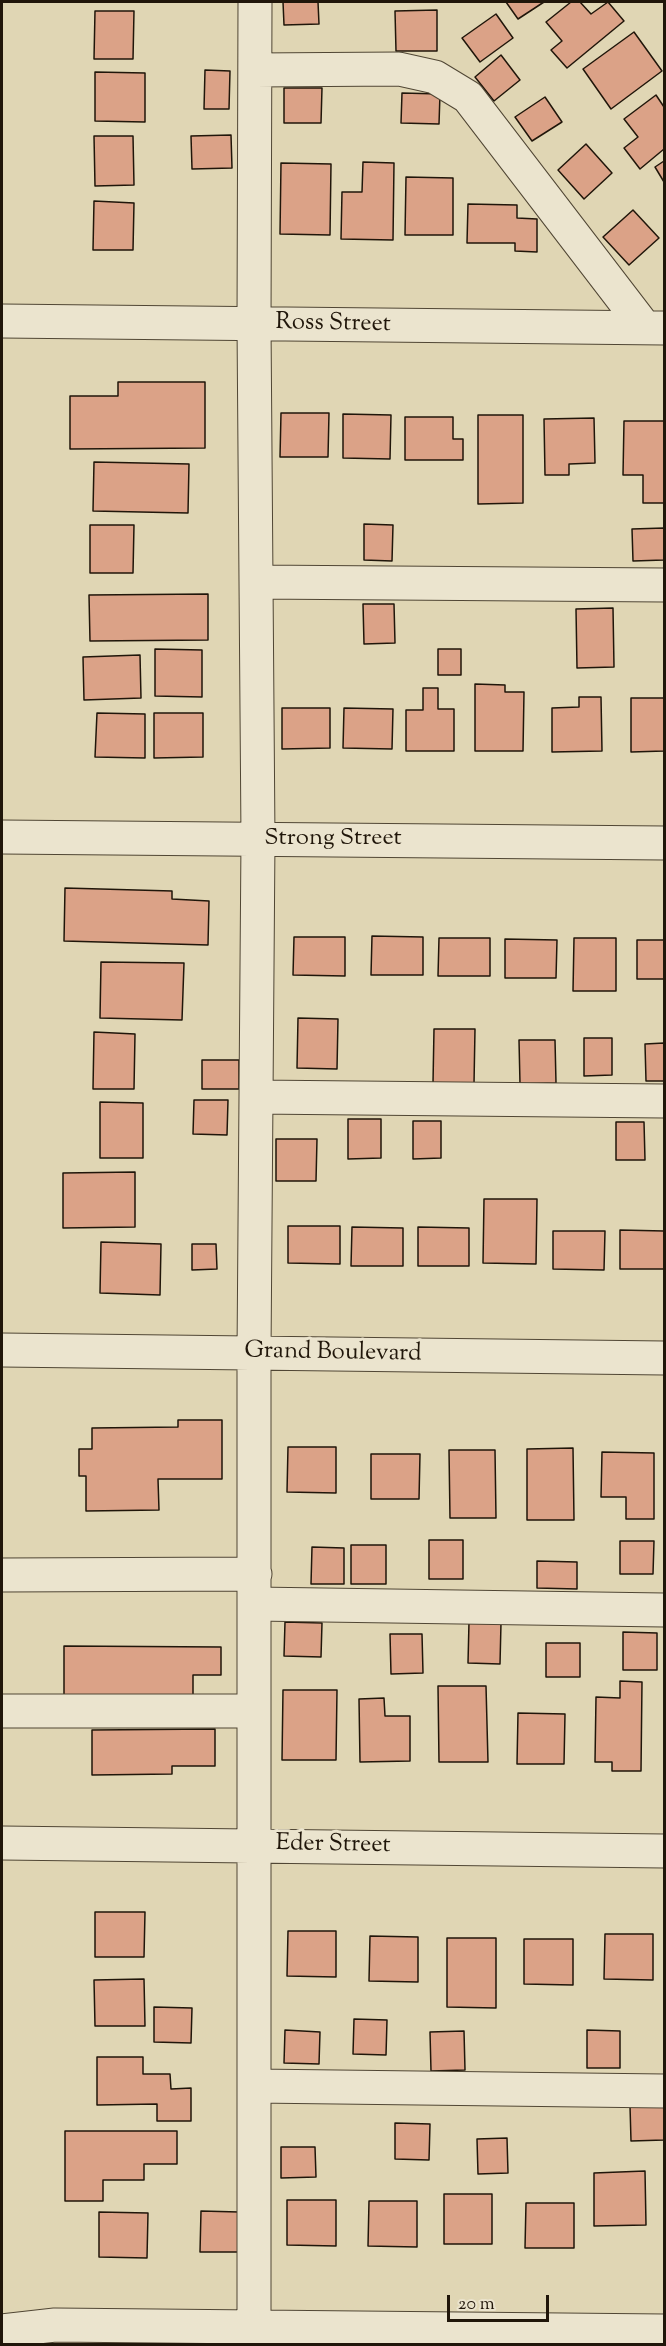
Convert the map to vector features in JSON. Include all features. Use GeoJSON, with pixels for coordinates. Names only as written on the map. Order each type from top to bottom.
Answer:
{"type":"FeatureCollection","features":[{"type":"Feature","properties":{"kind":"street"},"geometry":{"type":"LineString","coordinates":[[254,2336],[256,1845],[254,1353],[258,839],[254,324],[255,2]]}},
{"type":"Feature","properties":{"kind":"street"},"geometry":{"type":"LineString","coordinates":[[255,70],[399,69],[435,77],[468,97],[655,328]]}},
{"type":"Feature","properties":{"kind":"street","name":"Ross Street"},"geometry":{"type":"LineString","coordinates":[[2,321],[655,328]]}},
{"type":"Feature","properties":{"kind":"street"},"geometry":{"type":"LineString","coordinates":[[256,582],[664,585]]}},
{"type":"Feature","properties":{"kind":"street","name":"Strong Street"},"geometry":{"type":"LineString","coordinates":[[2,837],[664,843]]}},
{"type":"Feature","properties":{"kind":"street"},"geometry":{"type":"LineString","coordinates":[[256,1097],[664,1101]]}},
{"type":"Feature","properties":{"kind":"street","name":"Grand Boulevard"},"geometry":{"type":"LineString","coordinates":[[2,1350],[664,1358]]}},
{"type":"Feature","properties":{"kind":"street"},"geometry":{"type":"LineString","coordinates":[[2,1575],[664,1610]]}},
{"type":"Feature","properties":{"kind":"street"},"geometry":{"type":"LineString","coordinates":[[2,1711],[254,1711]]}},
{"type":"Feature","properties":{"kind":"street","name":"Eder Street"},"geometry":{"type":"LineString","coordinates":[[2,1843],[664,1851]]}},
{"type":"Feature","properties":{"kind":"street"},"geometry":{"type":"LineString","coordinates":[[255,2086],[664,2091]]}},
{"type":"Feature","properties":{"kind":"street"},"geometry":{"type":"LineString","coordinates":[[2,2331],[55,2325],[254,2336],[664,2331]]}},
{"type":"Feature","properties":{"kind":"building"},"geometry":{"type":"Polygon","coordinates":[[[283,2],[318,2],[319,24],[284,25],[283,2]]]}},
{"type":"Feature","properties":{"kind":"building"},"geometry":{"type":"Polygon","coordinates":[[[506,2],[544,2],[518,19],[506,2]]]}},
{"type":"Feature","properties":{"kind":"building"},"geometry":{"type":"Polygon","coordinates":[[[571,2],[580,2],[591,14],[608,2],[624,21],[567,68],[551,50],[562,41],[546,22],[571,2]]]}},
{"type":"Feature","properties":{"kind":"building"},"geometry":{"type":"Polygon","coordinates":[[[437,10],[437,51],[396,51],[395,11],[437,10]]]}},
{"type":"Feature","properties":{"kind":"building"},"geometry":{"type":"Polygon","coordinates":[[[95,11],[134,11],[133,59],[94,59],[95,11]]]}},
{"type":"Feature","properties":{"kind":"building"},"geometry":{"type":"Polygon","coordinates":[[[496,14],[513,38],[480,62],[462,38],[496,14]]]}},
{"type":"Feature","properties":{"kind":"building"},"geometry":{"type":"Polygon","coordinates":[[[634,32],[662,71],[611,109],[583,69],[634,32]]]}},
{"type":"Feature","properties":{"kind":"building"},"geometry":{"type":"Polygon","coordinates":[[[501,55],[520,80],[494,101],[475,77],[501,55]]]}},
{"type":"Feature","properties":{"kind":"building"},"geometry":{"type":"Polygon","coordinates":[[[205,70],[230,71],[229,109],[204,109],[205,70]]]}},
{"type":"Feature","properties":{"kind":"building"},"geometry":{"type":"Polygon","coordinates":[[[95,72],[145,73],[145,122],[95,121],[95,72]]]}},
{"type":"Feature","properties":{"kind":"building"},"geometry":{"type":"Polygon","coordinates":[[[284,88],[322,88],[321,123],[284,123],[284,88]]]}},
{"type":"Feature","properties":{"kind":"building"},"geometry":{"type":"Polygon","coordinates":[[[402,93],[440,94],[439,124],[401,123],[402,93]]]}},
{"type":"Feature","properties":{"kind":"building"},"geometry":{"type":"Polygon","coordinates":[[[656,95],[664,107],[664,149],[640,169],[624,148],[638,137],[624,119],[656,95]]]}},
{"type":"Feature","properties":{"kind":"building"},"geometry":{"type":"Polygon","coordinates":[[[545,97],[562,122],[532,141],[515,117],[545,97]]]}},
{"type":"Feature","properties":{"kind":"building"},"geometry":{"type":"Polygon","coordinates":[[[231,135],[232,168],[192,169],[191,136],[231,135]]]}},
{"type":"Feature","properties":{"kind":"building"},"geometry":{"type":"Polygon","coordinates":[[[94,136],[133,136],[134,185],[95,186],[94,136]]]}},
{"type":"Feature","properties":{"kind":"building"},"geometry":{"type":"Polygon","coordinates":[[[586,144],[612,173],[584,199],[558,170],[586,144]]]}},
{"type":"Feature","properties":{"kind":"building"},"geometry":{"type":"Polygon","coordinates":[[[664,161],[664,182],[655,167],[664,161]]]}},
{"type":"Feature","properties":{"kind":"building"},"geometry":{"type":"Polygon","coordinates":[[[363,162],[394,163],[393,240],[341,239],[342,192],[362,192],[363,162]]]}},
{"type":"Feature","properties":{"kind":"building"},"geometry":{"type":"Polygon","coordinates":[[[281,163],[331,164],[330,235],[280,234],[281,163]]]}},
{"type":"Feature","properties":{"kind":"building"},"geometry":{"type":"Polygon","coordinates":[[[406,177],[453,178],[453,235],[405,235],[406,177]]]}},
{"type":"Feature","properties":{"kind":"building"},"geometry":{"type":"Polygon","coordinates":[[[94,201],[134,203],[133,250],[93,250],[94,201]]]}},
{"type":"Feature","properties":{"kind":"building"},"geometry":{"type":"Polygon","coordinates":[[[468,204],[517,205],[517,218],[537,219],[537,252],[515,251],[515,243],[467,243],[468,204]]]}},
{"type":"Feature","properties":{"kind":"building"},"geometry":{"type":"Polygon","coordinates":[[[633,210],[659,238],[629,265],[603,237],[633,210]]]}},
{"type":"Feature","properties":{"kind":"building"},"geometry":{"type":"Polygon","coordinates":[[[118,382],[205,382],[205,448],[70,449],[70,396],[118,396],[118,382]]]}},
{"type":"Feature","properties":{"kind":"building"},"geometry":{"type":"Polygon","coordinates":[[[281,413],[329,413],[328,457],[280,457],[281,413]]]}},
{"type":"Feature","properties":{"kind":"building"},"geometry":{"type":"Polygon","coordinates":[[[343,414],[391,415],[390,459],[343,458],[343,414]]]}},
{"type":"Feature","properties":{"kind":"building"},"geometry":{"type":"Polygon","coordinates":[[[478,415],[523,415],[523,503],[478,504],[478,415]]]}},
{"type":"Feature","properties":{"kind":"building"},"geometry":{"type":"Polygon","coordinates":[[[405,417],[453,417],[453,439],[463,439],[463,460],[405,460],[405,417]]]}},
{"type":"Feature","properties":{"kind":"building"},"geometry":{"type":"Polygon","coordinates":[[[594,418],[595,463],[569,464],[569,475],[545,475],[544,419],[594,418]]]}},
{"type":"Feature","properties":{"kind":"building"},"geometry":{"type":"Polygon","coordinates":[[[624,421],[664,421],[664,503],[643,503],[643,475],[623,475],[624,421]]]}},
{"type":"Feature","properties":{"kind":"building"},"geometry":{"type":"Polygon","coordinates":[[[94,462],[189,464],[188,513],[93,511],[94,462]]]}},
{"type":"Feature","properties":{"kind":"building"},"geometry":{"type":"Polygon","coordinates":[[[364,524],[393,525],[392,561],[364,560],[364,524]]]}},
{"type":"Feature","properties":{"kind":"building"},"geometry":{"type":"Polygon","coordinates":[[[90,525],[134,525],[133,573],[90,573],[90,525]]]}},
{"type":"Feature","properties":{"kind":"building"},"geometry":{"type":"Polygon","coordinates":[[[664,528],[664,560],[633,561],[632,529],[664,528]]]}},
{"type":"Feature","properties":{"kind":"building"},"geometry":{"type":"Polygon","coordinates":[[[208,594],[208,640],[90,641],[89,595],[208,594]]]}},
{"type":"Feature","properties":{"kind":"building"},"geometry":{"type":"Polygon","coordinates":[[[363,604],[394,604],[395,643],[364,644],[363,604]]]}},
{"type":"Feature","properties":{"kind":"building"},"geometry":{"type":"Polygon","coordinates":[[[613,608],[614,667],[577,668],[576,609],[613,608]]]}},
{"type":"Feature","properties":{"kind":"building"},"geometry":{"type":"Polygon","coordinates":[[[155,649],[202,650],[202,697],[155,696],[155,649]]]}},
{"type":"Feature","properties":{"kind":"building"},"geometry":{"type":"Polygon","coordinates":[[[438,649],[461,649],[461,675],[438,675],[438,649]]]}},
{"type":"Feature","properties":{"kind":"building"},"geometry":{"type":"Polygon","coordinates":[[[140,655],[141,698],[84,700],[83,657],[140,655]]]}},
{"type":"Feature","properties":{"kind":"building"},"geometry":{"type":"Polygon","coordinates":[[[475,684],[505,685],[505,692],[524,692],[523,751],[475,751],[475,684]]]}},
{"type":"Feature","properties":{"kind":"building"},"geometry":{"type":"Polygon","coordinates":[[[423,688],[438,688],[438,709],[454,709],[454,751],[406,751],[406,710],[423,710],[423,688]]]}},
{"type":"Feature","properties":{"kind":"building"},"geometry":{"type":"Polygon","coordinates":[[[579,697],[601,697],[602,751],[552,752],[552,708],[579,707],[579,697]]]}},
{"type":"Feature","properties":{"kind":"building"},"geometry":{"type":"Polygon","coordinates":[[[631,698],[664,698],[664,751],[631,752],[631,698]]]}},
{"type":"Feature","properties":{"kind":"building"},"geometry":{"type":"Polygon","coordinates":[[[282,708],[330,708],[330,748],[282,749],[282,708]]]}},
{"type":"Feature","properties":{"kind":"building"},"geometry":{"type":"Polygon","coordinates":[[[344,708],[393,709],[392,749],[343,748],[344,708]]]}},
{"type":"Feature","properties":{"kind":"building"},"geometry":{"type":"Polygon","coordinates":[[[97,713],[145,714],[145,758],[95,757],[97,713]]]}},
{"type":"Feature","properties":{"kind":"building"},"geometry":{"type":"Polygon","coordinates":[[[154,713],[203,713],[203,757],[154,758],[154,713]]]}},
{"type":"Feature","properties":{"kind":"building"},"geometry":{"type":"Polygon","coordinates":[[[65,888],[172,891],[172,899],[209,901],[208,945],[64,941],[65,888]]]}},
{"type":"Feature","properties":{"kind":"building"},"geometry":{"type":"Polygon","coordinates":[[[372,936],[423,937],[423,975],[371,975],[372,936]]]}},
{"type":"Feature","properties":{"kind":"building"},"geometry":{"type":"Polygon","coordinates":[[[294,937],[345,937],[345,976],[293,975],[294,937]]]}},
{"type":"Feature","properties":{"kind":"building"},"geometry":{"type":"Polygon","coordinates":[[[439,938],[490,938],[490,976],[438,976],[439,938]]]}},
{"type":"Feature","properties":{"kind":"building"},"geometry":{"type":"Polygon","coordinates":[[[574,938],[616,938],[616,991],[573,991],[574,938]]]}},
{"type":"Feature","properties":{"kind":"building"},"geometry":{"type":"Polygon","coordinates":[[[505,939],[557,940],[556,978],[505,978],[505,939]]]}},
{"type":"Feature","properties":{"kind":"building"},"geometry":{"type":"Polygon","coordinates":[[[637,940],[664,940],[664,979],[637,979],[637,940]]]}},
{"type":"Feature","properties":{"kind":"building"},"geometry":{"type":"Polygon","coordinates":[[[101,962],[184,963],[182,1020],[100,1018],[101,962]]]}},
{"type":"Feature","properties":{"kind":"building"},"geometry":{"type":"Polygon","coordinates":[[[298,1018],[338,1019],[337,1069],[297,1068],[298,1018]]]}},
{"type":"Feature","properties":{"kind":"building"},"geometry":{"type":"Polygon","coordinates":[[[434,1029],[475,1029],[474,1084],[433,1083],[434,1029]]]}},
{"type":"Feature","properties":{"kind":"building"},"geometry":{"type":"Polygon","coordinates":[[[94,1032],[135,1034],[134,1089],[93,1089],[94,1032]]]}},
{"type":"Feature","properties":{"kind":"building"},"geometry":{"type":"Polygon","coordinates":[[[584,1038],[612,1038],[612,1075],[584,1076],[584,1038]]]}},
{"type":"Feature","properties":{"kind":"building"},"geometry":{"type":"Polygon","coordinates":[[[519,1040],[555,1040],[556,1083],[520,1084],[519,1040]]]}},
{"type":"Feature","properties":{"kind":"building"},"geometry":{"type":"Polygon","coordinates":[[[664,1043],[664,1081],[646,1081],[645,1044],[664,1043]]]}},
{"type":"Feature","properties":{"kind":"building"},"geometry":{"type":"Polygon","coordinates":[[[202,1060],[239,1060],[239,1089],[202,1089],[202,1060]]]}},
{"type":"Feature","properties":{"kind":"building"},"geometry":{"type":"Polygon","coordinates":[[[194,1100],[228,1100],[227,1135],[193,1134],[194,1100]]]}},
{"type":"Feature","properties":{"kind":"building"},"geometry":{"type":"Polygon","coordinates":[[[100,1102],[143,1103],[143,1158],[100,1158],[100,1102]]]}},
{"type":"Feature","properties":{"kind":"building"},"geometry":{"type":"Polygon","coordinates":[[[348,1119],[381,1119],[381,1158],[348,1159],[348,1119]]]}},
{"type":"Feature","properties":{"kind":"building"},"geometry":{"type":"Polygon","coordinates":[[[413,1121],[441,1121],[441,1158],[413,1159],[413,1121]]]}},
{"type":"Feature","properties":{"kind":"building"},"geometry":{"type":"Polygon","coordinates":[[[616,1122],[644,1122],[645,1160],[616,1160],[616,1122]]]}},
{"type":"Feature","properties":{"kind":"building"},"geometry":{"type":"Polygon","coordinates":[[[276,1139],[317,1139],[316,1181],[276,1181],[276,1139]]]}},
{"type":"Feature","properties":{"kind":"building"},"geometry":{"type":"Polygon","coordinates":[[[135,1172],[135,1227],[63,1228],[63,1173],[135,1172]]]}},
{"type":"Feature","properties":{"kind":"building"},"geometry":{"type":"Polygon","coordinates":[[[484,1199],[537,1199],[536,1264],[483,1263],[484,1199]]]}},
{"type":"Feature","properties":{"kind":"building"},"geometry":{"type":"Polygon","coordinates":[[[288,1226],[340,1226],[340,1264],[288,1263],[288,1226]]]}},
{"type":"Feature","properties":{"kind":"building"},"geometry":{"type":"Polygon","coordinates":[[[352,1227],[403,1228],[403,1266],[351,1266],[352,1227]]]}},
{"type":"Feature","properties":{"kind":"building"},"geometry":{"type":"Polygon","coordinates":[[[418,1227],[469,1228],[469,1266],[418,1266],[418,1227]]]}},
{"type":"Feature","properties":{"kind":"building"},"geometry":{"type":"Polygon","coordinates":[[[620,1230],[664,1231],[664,1269],[620,1269],[620,1230]]]}},
{"type":"Feature","properties":{"kind":"building"},"geometry":{"type":"Polygon","coordinates":[[[553,1231],[605,1231],[604,1270],[553,1269],[553,1231]]]}},
{"type":"Feature","properties":{"kind":"building"},"geometry":{"type":"Polygon","coordinates":[[[101,1242],[161,1244],[160,1295],[100,1293],[101,1242]]]}},
{"type":"Feature","properties":{"kind":"building"},"geometry":{"type":"Polygon","coordinates":[[[192,1244],[216,1244],[217,1269],[192,1270],[192,1244]]]}},
{"type":"Feature","properties":{"kind":"building"},"geometry":{"type":"Polygon","coordinates":[[[178,1420],[222,1420],[222,1479],[158,1479],[159,1510],[86,1511],[86,1476],[79,1476],[79,1449],[92,1449],[92,1428],[178,1427],[178,1420]]]}},
{"type":"Feature","properties":{"kind":"building"},"geometry":{"type":"Polygon","coordinates":[[[288,1447],[336,1447],[336,1493],[287,1492],[288,1447]]]}},
{"type":"Feature","properties":{"kind":"building"},"geometry":{"type":"Polygon","coordinates":[[[573,1448],[574,1520],[527,1520],[527,1449],[573,1448]]]}},
{"type":"Feature","properties":{"kind":"building"},"geometry":{"type":"Polygon","coordinates":[[[449,1450],[495,1450],[496,1518],[450,1518],[449,1450]]]}},
{"type":"Feature","properties":{"kind":"building"},"geometry":{"type":"Polygon","coordinates":[[[602,1452],[654,1453],[654,1519],[626,1519],[626,1497],[601,1497],[602,1452]]]}},
{"type":"Feature","properties":{"kind":"building"},"geometry":{"type":"Polygon","coordinates":[[[371,1454],[420,1454],[419,1499],[371,1499],[371,1454]]]}},
{"type":"Feature","properties":{"kind":"building"},"geometry":{"type":"Polygon","coordinates":[[[429,1540],[463,1540],[463,1579],[429,1579],[429,1540]]]}},
{"type":"Feature","properties":{"kind":"building"},"geometry":{"type":"Polygon","coordinates":[[[620,1541],[654,1541],[653,1574],[620,1574],[620,1541]]]}},
{"type":"Feature","properties":{"kind":"building"},"geometry":{"type":"Polygon","coordinates":[[[351,1545],[386,1545],[386,1584],[351,1584],[351,1545]]]}},
{"type":"Feature","properties":{"kind":"building"},"geometry":{"type":"Polygon","coordinates":[[[312,1547],[344,1548],[344,1584],[311,1584],[312,1547]]]}},
{"type":"Feature","properties":{"kind":"building"},"geometry":{"type":"Polygon","coordinates":[[[537,1561],[577,1562],[577,1589],[537,1588],[537,1561]]]}},
{"type":"Feature","properties":{"kind":"building"},"geometry":{"type":"Polygon","coordinates":[[[285,1622],[322,1623],[321,1657],[284,1656],[285,1622]]]}},
{"type":"Feature","properties":{"kind":"building"},"geometry":{"type":"Polygon","coordinates":[[[469,1622],[501,1623],[500,1664],[468,1663],[469,1622]]]}},
{"type":"Feature","properties":{"kind":"building"},"geometry":{"type":"Polygon","coordinates":[[[623,1632],[657,1633],[657,1670],[623,1670],[623,1632]]]}},
{"type":"Feature","properties":{"kind":"building"},"geometry":{"type":"Polygon","coordinates":[[[390,1634],[422,1634],[423,1673],[391,1674],[390,1634]]]}},
{"type":"Feature","properties":{"kind":"building"},"geometry":{"type":"Polygon","coordinates":[[[546,1643],[580,1643],[580,1677],[546,1677],[546,1643]]]}},
{"type":"Feature","properties":{"kind":"building"},"geometry":{"type":"Polygon","coordinates":[[[64,1646],[221,1647],[221,1675],[193,1675],[193,1700],[64,1700],[64,1646]]]}},
{"type":"Feature","properties":{"kind":"building"},"geometry":{"type":"Polygon","coordinates":[[[620,1681],[642,1682],[641,1771],[612,1771],[612,1762],[595,1762],[596,1697],[620,1698],[620,1681]]]}},
{"type":"Feature","properties":{"kind":"building"},"geometry":{"type":"Polygon","coordinates":[[[438,1686],[486,1686],[488,1762],[439,1762],[438,1686]]]}},
{"type":"Feature","properties":{"kind":"building"},"geometry":{"type":"Polygon","coordinates":[[[283,1690],[337,1690],[336,1760],[282,1760],[283,1690]]]}},
{"type":"Feature","properties":{"kind":"building"},"geometry":{"type":"Polygon","coordinates":[[[384,1698],[385,1716],[410,1716],[410,1761],[360,1762],[359,1699],[384,1698]]]}},
{"type":"Feature","properties":{"kind":"building"},"geometry":{"type":"Polygon","coordinates":[[[518,1713],[565,1714],[564,1764],[517,1764],[518,1713]]]}},
{"type":"Feature","properties":{"kind":"building"},"geometry":{"type":"Polygon","coordinates":[[[215,1729],[215,1766],[172,1766],[172,1774],[92,1775],[92,1730],[215,1729]]]}},
{"type":"Feature","properties":{"kind":"building"},"geometry":{"type":"Polygon","coordinates":[[[95,1912],[145,1912],[144,1957],[95,1957],[95,1912]]]}},
{"type":"Feature","properties":{"kind":"building"},"geometry":{"type":"Polygon","coordinates":[[[288,1931],[336,1931],[336,1977],[287,1976],[288,1931]]]}},
{"type":"Feature","properties":{"kind":"building"},"geometry":{"type":"Polygon","coordinates":[[[605,1934],[653,1934],[653,1980],[604,1979],[605,1934]]]}},
{"type":"Feature","properties":{"kind":"building"},"geometry":{"type":"Polygon","coordinates":[[[370,1936],[418,1937],[418,1982],[369,1981],[370,1936]]]}},
{"type":"Feature","properties":{"kind":"building"},"geometry":{"type":"Polygon","coordinates":[[[447,1938],[496,1938],[496,2008],[447,2007],[447,1938]]]}},
{"type":"Feature","properties":{"kind":"building"},"geometry":{"type":"Polygon","coordinates":[[[524,1939],[573,1939],[573,1985],[524,1984],[524,1939]]]}},
{"type":"Feature","properties":{"kind":"building"},"geometry":{"type":"Polygon","coordinates":[[[144,1979],[145,2026],[95,2026],[94,1980],[144,1979]]]}},
{"type":"Feature","properties":{"kind":"building"},"geometry":{"type":"Polygon","coordinates":[[[154,2007],[192,2008],[191,2043],[154,2042],[154,2007]]]}},
{"type":"Feature","properties":{"kind":"building"},"geometry":{"type":"Polygon","coordinates":[[[354,2019],[387,2020],[386,2055],[353,2054],[354,2019]]]}},
{"type":"Feature","properties":{"kind":"building"},"geometry":{"type":"Polygon","coordinates":[[[285,2030],[320,2032],[319,2064],[284,2063],[285,2030]]]}},
{"type":"Feature","properties":{"kind":"building"},"geometry":{"type":"Polygon","coordinates":[[[587,2030],[620,2031],[620,2068],[587,2068],[587,2030]]]}},
{"type":"Feature","properties":{"kind":"building"},"geometry":{"type":"Polygon","coordinates":[[[464,2031],[465,2070],[431,2071],[430,2032],[464,2031]]]}},
{"type":"Feature","properties":{"kind":"building"},"geometry":{"type":"Polygon","coordinates":[[[97,2057],[143,2057],[143,2074],[170,2074],[171,2089],[191,2088],[191,2121],[157,2121],[157,2104],[97,2105],[97,2057]]]}},
{"type":"Feature","properties":{"kind":"building"},"geometry":{"type":"Polygon","coordinates":[[[630,2106],[664,2106],[664,2140],[631,2141],[630,2106]]]}},
{"type":"Feature","properties":{"kind":"building"},"geometry":{"type":"Polygon","coordinates":[[[395,2123],[430,2124],[429,2160],[395,2159],[395,2123]]]}},
{"type":"Feature","properties":{"kind":"building"},"geometry":{"type":"Polygon","coordinates":[[[65,2131],[177,2131],[177,2164],[144,2164],[144,2180],[103,2180],[103,2201],[65,2201],[65,2131]]]}},
{"type":"Feature","properties":{"kind":"building"},"geometry":{"type":"Polygon","coordinates":[[[507,2138],[508,2173],[478,2174],[477,2139],[507,2138]]]}},
{"type":"Feature","properties":{"kind":"building"},"geometry":{"type":"Polygon","coordinates":[[[281,2147],[315,2147],[316,2177],[281,2178],[281,2147]]]}},
{"type":"Feature","properties":{"kind":"building"},"geometry":{"type":"Polygon","coordinates":[[[645,2171],[646,2225],[594,2226],[594,2173],[645,2171]]]}},
{"type":"Feature","properties":{"kind":"building"},"geometry":{"type":"Polygon","coordinates":[[[444,2194],[492,2194],[492,2244],[444,2244],[444,2194]]]}},
{"type":"Feature","properties":{"kind":"building"},"geometry":{"type":"Polygon","coordinates":[[[287,2200],[336,2200],[336,2246],[287,2245],[287,2200]]]}},
{"type":"Feature","properties":{"kind":"building"},"geometry":{"type":"Polygon","coordinates":[[[369,2201],[417,2201],[417,2247],[368,2246],[369,2201]]]}},
{"type":"Feature","properties":{"kind":"building"},"geometry":{"type":"Polygon","coordinates":[[[526,2203],[574,2203],[574,2248],[525,2248],[526,2203]]]}},
{"type":"Feature","properties":{"kind":"building"},"geometry":{"type":"Polygon","coordinates":[[[201,2211],[239,2212],[238,2252],[200,2252],[201,2211]]]}},
{"type":"Feature","properties":{"kind":"building"},"geometry":{"type":"Polygon","coordinates":[[[99,2212],[148,2213],[147,2258],[99,2257],[99,2212]]]}}]}
